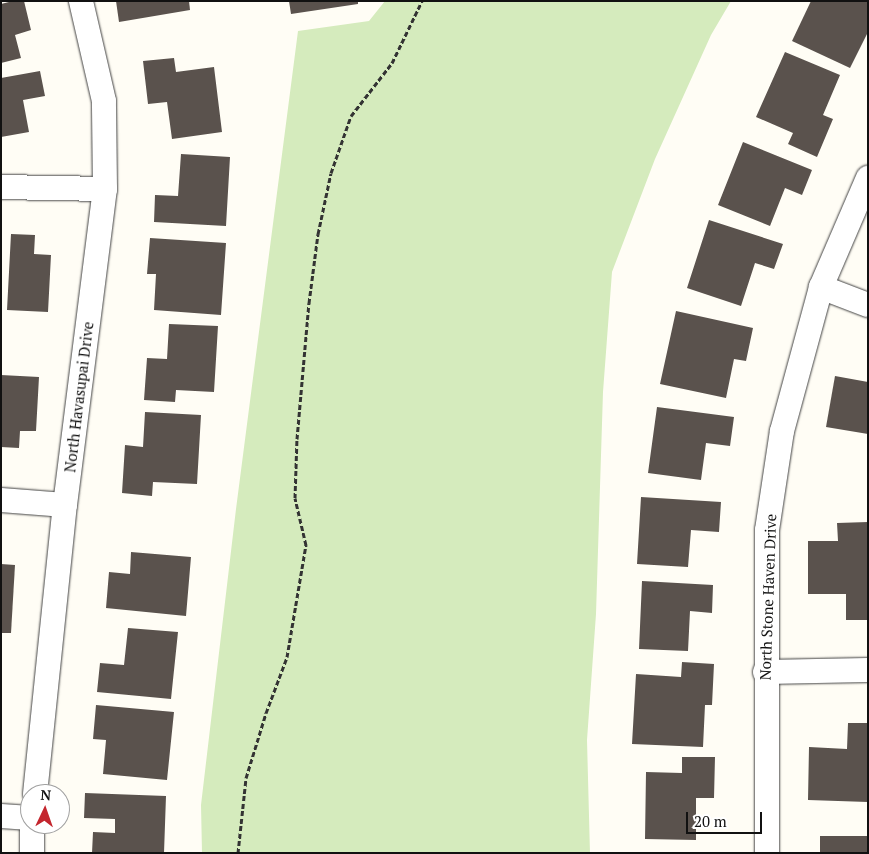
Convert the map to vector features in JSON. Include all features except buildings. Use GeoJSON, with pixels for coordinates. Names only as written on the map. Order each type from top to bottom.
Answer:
{"type":"FeatureCollection","features":[{"type":"Feature","properties":{"kind":"street","name":"North Havasupai Drive"},"geometry":{"type":"LineString","coordinates":[[36,784],[65,505],[105,189],[104,101],[81,1]]}},
{"type":"Feature","properties":{"kind":"street","name":"North Stone Haven Drive"},"geometry":{"type":"LineString","coordinates":[[767,853],[767,530],[782,431],[821,287],[868,178]]}},
{"type":"Feature","properties":{"kind":"street"},"geometry":{"type":"LineString","coordinates":[[1,187],[105,189]]}},
{"type":"Feature","properties":{"kind":"street"},"geometry":{"type":"LineString","coordinates":[[821,287],[868,305]]}},
{"type":"Feature","properties":{"kind":"street"},"geometry":{"type":"LineString","coordinates":[[1,500],[65,505]]}},
{"type":"Feature","properties":{"kind":"street"},"geometry":{"type":"LineString","coordinates":[[766,672],[868,670]]}},
{"type":"Feature","properties":{"kind":"street"},"geometry":{"type":"LineString","coordinates":[[1,816],[20,817]]}},
{"type":"Feature","properties":{"kind":"street"},"geometry":{"type":"LineString","coordinates":[[32,834],[32,853]]}},
{"type":"Feature","properties":{"kind":"path"},"geometry":{"type":"LineString","coordinates":[[238,853],[246,778],[266,714],[287,657],[306,545],[294,498],[296,439],[309,303],[318,234],[331,172],[351,116],[392,62],[422,1]]}},
{"type":"Feature","properties":{"kind":"green space"},"geometry":{"type":"Polygon","coordinates":[[[385,1],[731,1],[711,35],[655,159],[612,272],[603,392],[596,614],[587,740],[590,853],[202,853],[201,805],[236,509],[298,31],[369,21],[385,1]]]}}]}
